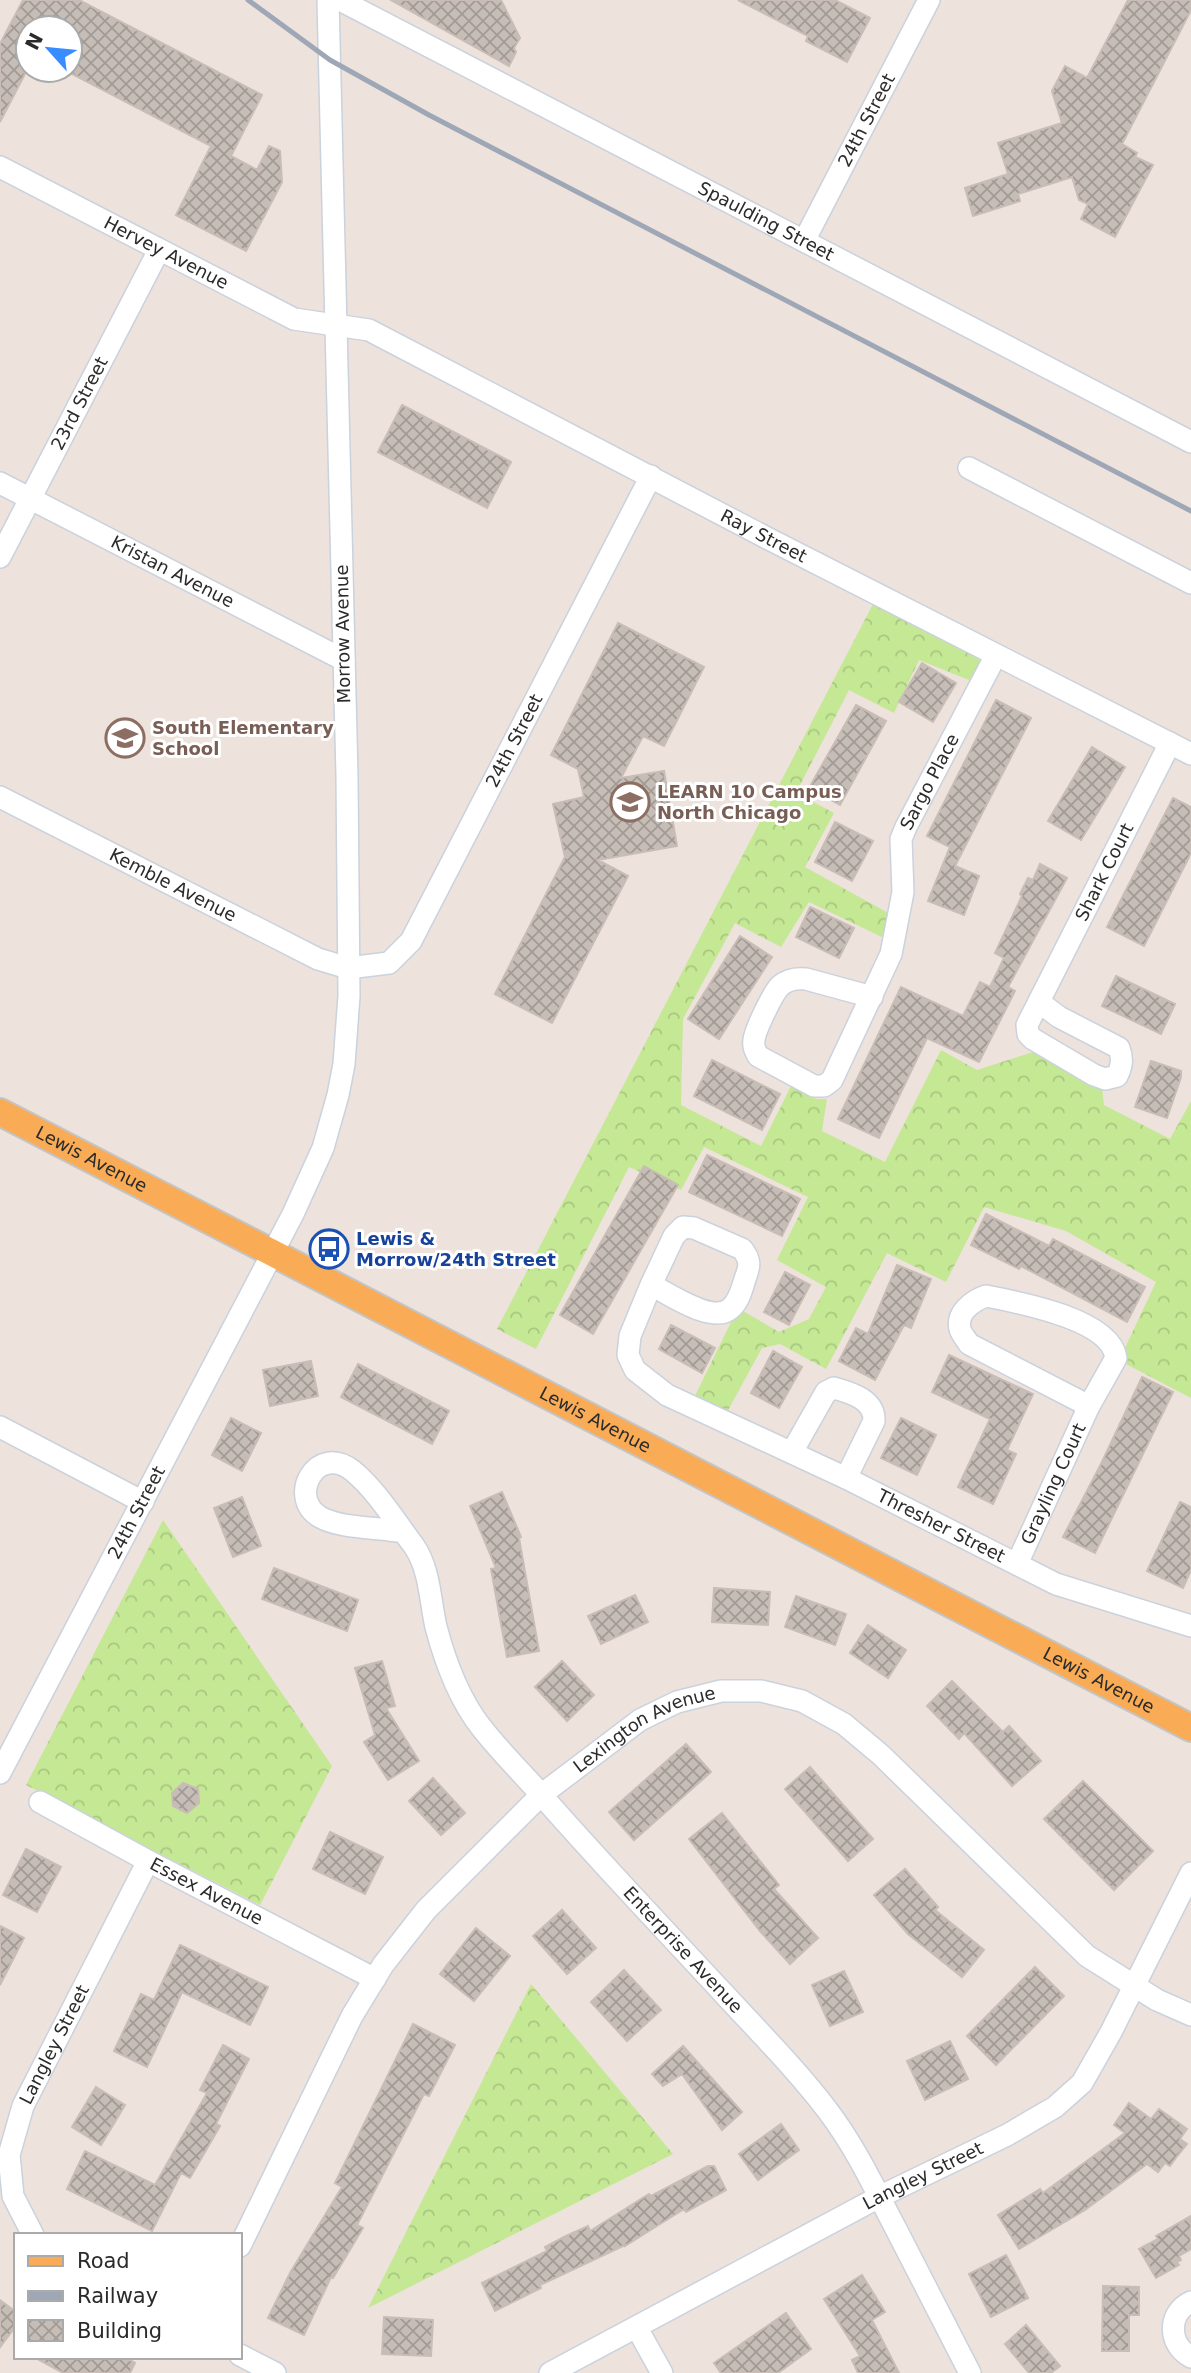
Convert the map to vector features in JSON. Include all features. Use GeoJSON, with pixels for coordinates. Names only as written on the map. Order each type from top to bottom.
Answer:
{"type":"FeatureCollection","features":[{"type":"Feature","properties":{"kind":"main road","name":"Lewis Avenue"},"geometry":{"type":"LineString","coordinates":[[0,1112],[1191,1728]]}},
{"type":"Feature","properties":{"kind":"street","name":"Morrow Avenue"},"geometry":{"type":"LineString","coordinates":[[273,1253],[318,1159],[332,1121],[344,1064],[349,996],[328,0]]}},
{"type":"Feature","properties":{"kind":"street","name":"Spaulding Street"},"geometry":{"type":"LineString","coordinates":[[340,0],[1191,442]]}},
{"type":"Feature","properties":{"kind":"street","name":"24th Street"},"geometry":{"type":"LineString","coordinates":[[804,241],[929,0]]}},
{"type":"Feature","properties":{"kind":"street","name":"Hervey Avenue"},"geometry":{"type":"LineString","coordinates":[[0,167],[294,319],[336,326]]}},
{"type":"Feature","properties":{"kind":"street","name":"23rd Street"},"geometry":{"type":"LineString","coordinates":[[0,557],[159,250]]}},
{"type":"Feature","properties":{"kind":"street","name":"Ray Street"},"geometry":{"type":"LineString","coordinates":[[336,326],[369,330],[1191,754]]}},
{"type":"Feature","properties":{"kind":"street"},"geometry":{"type":"LineString","coordinates":[[969,468],[1191,583]]}},
{"type":"Feature","properties":{"kind":"street","name":"24th Street"},"geometry":{"type":"LineString","coordinates":[[348,968],[389,964],[411,942],[651,477]]}},
{"type":"Feature","properties":{"kind":"street","name":"Kristan Avenue"},"geometry":{"type":"LineString","coordinates":[[0,483],[344,660]]}},
{"type":"Feature","properties":{"kind":"street","name":"Sargo Place"},"geometry":{"type":"LineString","coordinates":[[872,997],[806,979],[796,978],[785,982],[778,988],[754,1036],[754,1048],[758,1056],[814,1086],[824,1086],[832,1080],[872,997],[891,954],[903,892],[901,839],[996,655]]}},
{"type":"Feature","properties":{"kind":"street","name":"Shark Court"},"geometry":{"type":"LineString","coordinates":[[1039,1002],[1170,743]]}},
{"type":"Feature","properties":{"kind":"street","name":"Kemble Avenue"},"geometry":{"type":"LineString","coordinates":[[0,797],[318,959],[348,968]]}},
{"type":"Feature","properties":{"kind":"street"},"geometry":{"type":"LineString","coordinates":[[683,1227],[694,1228],[742,1249],[748,1256],[750,1265],[738,1298],[730,1310],[719,1314],[708,1314],[651,1285],[674,1236],[683,1227]]}},
{"type":"Feature","properties":{"kind":"street","name":"24th Street"},"geometry":{"type":"LineString","coordinates":[[0,1773],[6,1746],[143,1502],[273,1253]]}},
{"type":"Feature","properties":{"kind":"street","name":"Thresher Street"},"geometry":{"type":"LineString","coordinates":[[651,1285],[630,1336],[628,1355],[635,1370],[650,1385],[846,1478],[1056,1584],[1190,1624]]}},
{"type":"Feature","properties":{"kind":"street","name":"Grayling Court"},"geometry":{"type":"LineString","coordinates":[[1017,1564],[1090,1406],[1116,1358],[1115,1350],[1100,1336],[1070,1317],[1038,1306],[986,1296],[966,1308],[961,1318],[960,1330],[969,1344],[1090,1406]]}},
{"type":"Feature","properties":{"kind":"street"},"geometry":{"type":"LineString","coordinates":[[792,1452],[826,1392],[834,1388],[844,1391],[869,1404],[874,1411],[874,1421],[846,1478]]}},
{"type":"Feature","properties":{"kind":"street"},"geometry":{"type":"LineString","coordinates":[[0,1427],[143,1502]]}},
{"type":"Feature","properties":{"kind":"street","name":"Enterprise Avenue"},"geometry":{"type":"LineString","coordinates":[[403,1532],[417,1551],[426,1574],[448,1665],[480,1726],[767,2040],[828,2111],[857,2153],[970,2373]]}},
{"type":"Feature","properties":{"kind":"street","name":"Lexington Avenue"},"geometry":{"type":"LineString","coordinates":[[242,2242],[352,2016],[375,1979],[426,1910],[541,1795],[640,1720],[677,1702],[721,1691],[761,1691],[802,1701],[844,1724],[881,1755],[1087,1956],[1157,2000],[1191,2015]]}},
{"type":"Feature","properties":{"kind":"street","name":"Essex Avenue"},"geometry":{"type":"LineString","coordinates":[[40,1802],[375,1979]]}},
{"type":"Feature","properties":{"kind":"street","name":"Langley Street"},"geometry":{"type":"LineString","coordinates":[[32,2233],[13,2196],[9,2155],[23,2106],[148,1861]]}},
{"type":"Feature","properties":{"kind":"street","name":"Langley Street"},"geometry":{"type":"LineString","coordinates":[[550,2373],[879,2197],[1007,2135],[1055,2107],[1082,2083],[1191,1873]]}},
{"type":"Feature","properties":{"kind":"street"},"geometry":{"type":"LineString","coordinates":[[1191,2302],[1179,2311],[1172,2328],[1178,2347],[1191,2357]]}},
{"type":"Feature","properties":{"kind":"street"},"geometry":{"type":"LineString","coordinates":[[637,2328],[662,2373]]}},
{"type":"Feature","properties":{"kind":"street"},"geometry":{"type":"LineString","coordinates":[[242,2356],[275,2373]]}},
{"type":"Feature","properties":{"kind":"green space"},"geometry":{"type":"Polygon","coordinates":[[[874,602],[985,659],[974,682],[919,660],[894,713],[849,690],[796,793],[834,813],[805,867],[890,914],[886,939],[809,902],[781,947],[735,923],[683,1019],[681,1105],[761,1146],[791,1086],[816,1099],[827,1099],[822,1131],[885,1162],[941,1050],[977,1070],[1036,1051],[1102,1089],[1104,1105],[1170,1139],[1191,1101],[1191,1398],[1126,1364],[1125,1348],[1156,1282],[1066,1231],[984,1207],[946,1282],[887,1253],[826,1369],[780,1344],[762,1348],[726,1414],[694,1398],[732,1320],[743,1311],[779,1332],[809,1319],[826,1287],[777,1260],[808,1197],[704,1147],[681,1190],[629,1167],[536,1349],[497,1329],[874,602]]]}},
{"type":"Feature","properties":{"kind":"green space"},"geometry":{"type":"Polygon","coordinates":[[[163,1520],[332,1766],[260,1905],[26,1785],[163,1520]]]}},
{"type":"Feature","properties":{"kind":"green space"},"geometry":{"type":"Polygon","coordinates":[[[531,1984],[673,2154],[368,2308],[531,1984]]]}},
{"type":"Feature","properties":{"kind":"building"},"geometry":{"type":"Polygon","coordinates":[[[23,0],[79,0],[262,95],[231,156],[257,170],[269,146],[280,151],[282,182],[246,251],[176,215],[211,146],[84,80],[84,14],[16,14],[23,0]]]}},
{"type":"Feature","properties":{"kind":"building"},"geometry":{"type":"Polygon","coordinates":[[[391,0],[501,0],[520,38],[514,48],[516,52],[509,66],[391,0]]]}},
{"type":"Feature","properties":{"kind":"building"},"geometry":{"type":"Polygon","coordinates":[[[738,0],[835,0],[870,18],[847,62],[806,41],[808,36],[738,0]]]}},
{"type":"Feature","properties":{"kind":"building"},"geometry":{"type":"Polygon","coordinates":[[[1128,0],[1191,0],[1191,10],[1122,144],[1137,153],[1135,157],[1153,165],[1115,237],[1081,219],[1088,204],[1079,200],[1072,177],[1018,194],[1020,201],[973,216],[965,188],[1008,174],[998,143],[1062,123],[1052,91],[1065,66],[1087,78],[1128,0]]]}},
{"type":"Feature","properties":{"kind":"building"},"geometry":{"type":"Polygon","coordinates":[[[14,17],[14,84],[20,84],[0,122],[0,44],[14,17]]]}},
{"type":"Feature","properties":{"kind":"building"},"geometry":{"type":"Polygon","coordinates":[[[402,405],[511,462],[487,508],[378,452],[402,405]]]}},
{"type":"Feature","properties":{"kind":"building"},"geometry":{"type":"Polygon","coordinates":[[[618,623],[704,667],[664,746],[643,736],[621,778],[664,771],[677,846],[598,860],[628,876],[552,1023],[495,994],[565,857],[553,804],[584,797],[578,769],[551,755],[618,623]]]}},
{"type":"Feature","properties":{"kind":"building"},"geometry":{"type":"Polygon","coordinates":[[[922,663],[956,683],[933,722],[899,702],[922,663]]]}},
{"type":"Feature","properties":{"kind":"building"},"geometry":{"type":"Polygon","coordinates":[[[996,700],[1031,718],[955,866],[979,876],[964,915],[928,901],[950,847],[927,836],[996,700]]]}},
{"type":"Feature","properties":{"kind":"building"},"geometry":{"type":"Polygon","coordinates":[[[856,705],[886,721],[840,805],[809,788],[856,705]]]}},
{"type":"Feature","properties":{"kind":"building"},"geometry":{"type":"Polygon","coordinates":[[[1092,747],[1125,767],[1081,840],[1048,821],[1092,747]]]}},
{"type":"Feature","properties":{"kind":"building"},"geometry":{"type":"Polygon","coordinates":[[[1173,798],[1191,807],[1191,853],[1144,946],[1107,927],[1173,798]]]}},
{"type":"Feature","properties":{"kind":"building"},"geometry":{"type":"Polygon","coordinates":[[[835,822],[873,841],[852,881],[815,862],[835,822]]]}},
{"type":"Feature","properties":{"kind":"building"},"geometry":{"type":"Polygon","coordinates":[[[1040,864],[1067,878],[1008,987],[1015,991],[979,1062],[927,1038],[879,1138],[838,1119],[901,987],[963,1016],[980,982],[990,987],[1004,958],[995,953],[1028,878],[1033,880],[1040,864]]]}},
{"type":"Feature","properties":{"kind":"building"},"geometry":{"type":"Polygon","coordinates":[[[810,907],[854,928],[839,958],[796,937],[810,907]]]}},
{"type":"Feature","properties":{"kind":"building"},"geometry":{"type":"Polygon","coordinates":[[[740,936],[772,957],[719,1039],[688,1019],[740,936]]]}},
{"type":"Feature","properties":{"kind":"building"},"geometry":{"type":"Polygon","coordinates":[[[1116,976],[1175,1004],[1161,1034],[1102,1006],[1116,976]]]}},
{"type":"Feature","properties":{"kind":"building"},"geometry":{"type":"Polygon","coordinates":[[[712,1060],[780,1094],[762,1130],[694,1096],[712,1060]]]}},
{"type":"Feature","properties":{"kind":"building"},"geometry":{"type":"Polygon","coordinates":[[[1151,1061],[1181,1071],[1167,1118],[1135,1107],[1151,1061]]]}},
{"type":"Feature","properties":{"kind":"building"},"geometry":{"type":"Polygon","coordinates":[[[707,1155],[800,1199],[782,1236],[689,1192],[707,1155]]]}},
{"type":"Feature","properties":{"kind":"building"},"geometry":{"type":"Polygon","coordinates":[[[644,1166],[678,1185],[593,1334],[560,1315],[644,1166]]]}},
{"type":"Feature","properties":{"kind":"building"},"geometry":{"type":"Polygon","coordinates":[[[986,1214],[1049,1246],[1053,1239],[1145,1287],[1127,1322],[1021,1266],[1019,1269],[971,1245],[986,1214]]]}},
{"type":"Feature","properties":{"kind":"building"},"geometry":{"type":"Polygon","coordinates":[[[897,1265],[931,1279],[911,1328],[904,1325],[875,1380],[839,1361],[856,1328],[868,1334],[897,1265]]]}},
{"type":"Feature","properties":{"kind":"building"},"geometry":{"type":"Polygon","coordinates":[[[785,1272],[810,1285],[789,1325],[764,1312],[785,1272]]]}},
{"type":"Feature","properties":{"kind":"building"},"geometry":{"type":"Polygon","coordinates":[[[671,1325],[715,1348],[702,1373],[659,1349],[671,1325]]]}},
{"type":"Feature","properties":{"kind":"building"},"geometry":{"type":"Polygon","coordinates":[[[773,1351],[802,1367],[779,1408],[751,1393],[773,1351]]]}},
{"type":"Feature","properties":{"kind":"building"},"geometry":{"type":"Polygon","coordinates":[[[949,1355],[1033,1394],[1007,1450],[1016,1454],[993,1504],[958,1487],[990,1419],[932,1392],[949,1355]]]}},
{"type":"Feature","properties":{"kind":"building"},"geometry":{"type":"Polygon","coordinates":[[[311,1361],[318,1396],[270,1406],[263,1370],[311,1361]]]}},
{"type":"Feature","properties":{"kind":"building"},"geometry":{"type":"Polygon","coordinates":[[[358,1364],[449,1411],[432,1444],[341,1397],[358,1364]]]}},
{"type":"Feature","properties":{"kind":"building"},"geometry":{"type":"Polygon","coordinates":[[[1142,1377],[1173,1392],[1095,1553],[1063,1537],[1142,1377]]]}},
{"type":"Feature","properties":{"kind":"building"},"geometry":{"type":"Polygon","coordinates":[[[231,1418],[261,1433],[242,1471],[212,1455],[231,1418]]]}},
{"type":"Feature","properties":{"kind":"building"},"geometry":{"type":"Polygon","coordinates":[[[901,1418],[936,1435],[917,1475],[881,1458],[901,1418]]]}},
{"type":"Feature","properties":{"kind":"building"},"geometry":{"type":"Polygon","coordinates":[[[502,1492],[521,1537],[519,1538],[539,1651],[507,1657],[491,1569],[496,1568],[470,1506],[502,1492]]]}},
{"type":"Feature","properties":{"kind":"building"},"geometry":{"type":"Polygon","coordinates":[[[242,1497],[261,1546],[233,1557],[214,1508],[242,1497]]]}},
{"type":"Feature","properties":{"kind":"building"},"geometry":{"type":"Polygon","coordinates":[[[1180,1502],[1191,1507],[1191,1570],[1183,1588],[1147,1571],[1180,1502]]]}},
{"type":"Feature","properties":{"kind":"building"},"geometry":{"type":"Polygon","coordinates":[[[274,1568],[358,1600],[347,1631],[262,1599],[274,1568]]]}},
{"type":"Feature","properties":{"kind":"building"},"geometry":{"type":"Polygon","coordinates":[[[714,1588],[770,1592],[768,1625],[712,1622],[714,1588]]]}},
{"type":"Feature","properties":{"kind":"building"},"geometry":{"type":"Polygon","coordinates":[[[635,1595],[648,1622],[601,1644],[588,1616],[635,1595]]]}},
{"type":"Feature","properties":{"kind":"building"},"geometry":{"type":"Polygon","coordinates":[[[796,1596],[846,1614],[835,1645],[785,1627],[796,1596]]]}},
{"type":"Feature","properties":{"kind":"building"},"geometry":{"type":"Polygon","coordinates":[[[868,1625],[906,1650],[888,1678],[850,1653],[868,1625]]]}},
{"type":"Feature","properties":{"kind":"building"},"geometry":{"type":"Polygon","coordinates":[[[382,1661],[395,1706],[386,1708],[419,1761],[388,1780],[364,1742],[375,1735],[355,1668],[382,1661]]]}},
{"type":"Feature","properties":{"kind":"building"},"geometry":{"type":"Polygon","coordinates":[[[562,1661],[594,1695],[567,1721],[535,1687],[562,1661]]]}},
{"type":"Feature","properties":{"kind":"building"},"geometry":{"type":"Polygon","coordinates":[[[952,1681],[1003,1732],[1009,1726],[1041,1761],[1012,1786],[964,1733],[959,1739],[927,1706],[952,1681]]]}},
{"type":"Feature","properties":{"kind":"building"},"geometry":{"type":"Polygon","coordinates":[[[686,1744],[711,1772],[634,1840],[609,1812],[686,1744]]]}},
{"type":"Feature","properties":{"kind":"building"},"geometry":{"type":"Polygon","coordinates":[[[810,1767],[873,1839],[848,1861],[785,1789],[810,1767]]]}},
{"type":"Feature","properties":{"kind":"building"},"geometry":{"type":"Polygon","coordinates":[[[433,1778],[465,1813],[441,1835],[409,1801],[433,1778]]]}},
{"type":"Feature","properties":{"kind":"building"},"geometry":{"type":"Polygon","coordinates":[[[1083,1781],[1153,1851],[1114,1890],[1044,1819],[1083,1781]]]}},
{"type":"Feature","properties":{"kind":"building"},"geometry":{"type":"Polygon","coordinates":[[[183,1783],[198,1789],[199,1803],[187,1813],[173,1806],[172,1793],[183,1783]]]}},
{"type":"Feature","properties":{"kind":"building"},"geometry":{"type":"Polygon","coordinates":[[[722,1813],[779,1885],[774,1889],[818,1938],[790,1964],[760,1931],[689,1839],[722,1813]]]}},
{"type":"Feature","properties":{"kind":"building"},"geometry":{"type":"Polygon","coordinates":[[[330,1832],[383,1857],[365,1894],[313,1869],[330,1832]]]}},
{"type":"Feature","properties":{"kind":"building"},"geometry":{"type":"Polygon","coordinates":[[[26,1849],[61,1867],[37,1912],[3,1895],[26,1849]]]}},
{"type":"Feature","properties":{"kind":"building"},"geometry":{"type":"Polygon","coordinates":[[[905,1869],[938,1907],[935,1910],[984,1950],[962,1977],[908,1934],[874,1895],[905,1869]]]}},
{"type":"Feature","properties":{"kind":"building"},"geometry":{"type":"Polygon","coordinates":[[[562,1910],[596,1948],[567,1974],[533,1936],[562,1910]]]}},
{"type":"Feature","properties":{"kind":"building"},"geometry":{"type":"Polygon","coordinates":[[[0,1926],[24,1938],[0,1985],[0,1926]]]}},
{"type":"Feature","properties":{"kind":"building"},"geometry":{"type":"Polygon","coordinates":[[[476,1928],[510,1956],[474,2001],[440,1974],[476,1928]]]}},
{"type":"Feature","properties":{"kind":"building"},"geometry":{"type":"Polygon","coordinates":[[[180,1945],[268,1987],[250,2025],[182,1992],[147,2067],[114,2051],[141,1994],[154,2000],[180,1945]]]}},
{"type":"Feature","properties":{"kind":"building"},"geometry":{"type":"Polygon","coordinates":[[[1035,1967],[1064,1996],[996,2065],[967,2036],[1035,1967]]]}},
{"type":"Feature","properties":{"kind":"building"},"geometry":{"type":"Polygon","coordinates":[[[624,1970],[661,2010],[627,2041],[591,2002],[624,1970]]]}},
{"type":"Feature","properties":{"kind":"building"},"geometry":{"type":"Polygon","coordinates":[[[844,1971],[863,2012],[830,2026],[812,1985],[844,1971]]]}},
{"type":"Feature","properties":{"kind":"building"},"geometry":{"type":"Polygon","coordinates":[[[413,2024],[455,2045],[429,2096],[424,2094],[357,2225],[363,2228],[333,2278],[331,2277],[304,2335],[268,2318],[290,2273],[342,2187],[335,2183],[413,2024]]]}},
{"type":"Feature","properties":{"kind":"building"},"geometry":{"type":"Polygon","coordinates":[[[950,2041],[968,2079],[925,2100],[907,2061],[950,2041]]]}},
{"type":"Feature","properties":{"kind":"building"},"geometry":{"type":"Polygon","coordinates":[[[223,2045],[249,2059],[216,2124],[220,2126],[190,2178],[181,2173],[152,2231],[67,2189],[85,2151],[155,2185],[207,2093],[200,2090],[223,2045]]]}},
{"type":"Feature","properties":{"kind":"building"},"geometry":{"type":"Polygon","coordinates":[[[683,2046],[742,2112],[722,2130],[682,2074],[663,2086],[652,2074],[683,2046]]]}},
{"type":"Feature","properties":{"kind":"building"},"geometry":{"type":"Polygon","coordinates":[[[96,2087],[125,2105],[101,2145],[72,2127],[96,2087]]]}},
{"type":"Feature","properties":{"kind":"building"},"geometry":{"type":"Polygon","coordinates":[[[1129,2103],[1151,2119],[1159,2109],[1187,2129],[1180,2139],[1187,2144],[1170,2166],[1165,2163],[1158,2172],[1147,2164],[1085,2210],[1019,2249],[998,2215],[1040,2189],[1043,2193],[1125,2133],[1114,2125],[1129,2103]]]}},
{"type":"Feature","properties":{"kind":"building"},"geometry":{"type":"Polygon","coordinates":[[[781,2124],[799,2150],[758,2180],[739,2154],[781,2124]]]}},
{"type":"Feature","properties":{"kind":"building"},"geometry":{"type":"Polygon","coordinates":[[[708,2166],[714,2166],[726,2190],[686,2212],[684,2209],[625,2246],[540,2285],[541,2288],[495,2311],[482,2283],[547,2251],[545,2247],[566,2236],[588,2226],[590,2231],[649,2194],[651,2196],[708,2166]]]}},
{"type":"Feature","properties":{"kind":"building"},"geometry":{"type":"Polygon","coordinates":[[[1191,2216],[1191,2249],[1179,2256],[1179,2265],[1156,2278],[1139,2249],[1191,2216]]]}},
{"type":"Feature","properties":{"kind":"building"},"geometry":{"type":"Polygon","coordinates":[[[1006,2255],[1028,2298],[991,2317],[969,2274],[1006,2255]]]}},
{"type":"Feature","properties":{"kind":"building"},"geometry":{"type":"Polygon","coordinates":[[[862,2275],[885,2312],[872,2320],[899,2373],[858,2373],[852,2360],[860,2356],[824,2299],[862,2275]]]}},
{"type":"Feature","properties":{"kind":"building"},"geometry":{"type":"Polygon","coordinates":[[[1103,2286],[1139,2287],[1139,2315],[1129,2315],[1129,2351],[1102,2351],[1103,2286]]]}},
{"type":"Feature","properties":{"kind":"building"},"geometry":{"type":"Polygon","coordinates":[[[0,2300],[14,2310],[14,2329],[0,2347],[0,2300]]]}},
{"type":"Feature","properties":{"kind":"building"},"geometry":{"type":"Polygon","coordinates":[[[786,2313],[811,2349],[778,2373],[721,2373],[714,2363],[786,2313]]]}},
{"type":"Feature","properties":{"kind":"building"},"geometry":{"type":"Polygon","coordinates":[[[384,2317],[433,2320],[431,2356],[382,2354],[384,2317]]]}},
{"type":"Feature","properties":{"kind":"building"},"geometry":{"type":"Polygon","coordinates":[[[1026,2325],[1060,2366],[1051,2373],[1029,2373],[1005,2344],[1026,2325]]]}},
{"type":"Feature","properties":{"kind":"building"},"geometry":{"type":"Polygon","coordinates":[[[38,2359],[128,2359],[135,2363],[130,2373],[63,2373],[38,2359]]]}},
{"type":"Feature","properties":{"kind":"railway"},"geometry":{"type":"LineString","coordinates":[[248,0],[330,60],[429,115],[1191,511]]}},
{"type":"Feature","properties":{"kind":"place","name":"South Elementary School"},"geometry":{"type":"Point","coordinates":[125,738]}},
{"type":"Feature","properties":{"kind":"place","name":"LEARN 10 Campus North Chicago"},"geometry":{"type":"Point","coordinates":[630,802]}},
{"type":"Feature","properties":{"kind":"place","name":"Lewis & Morrow/24th Street"},"geometry":{"type":"Point","coordinates":[329,1249]}}]}
